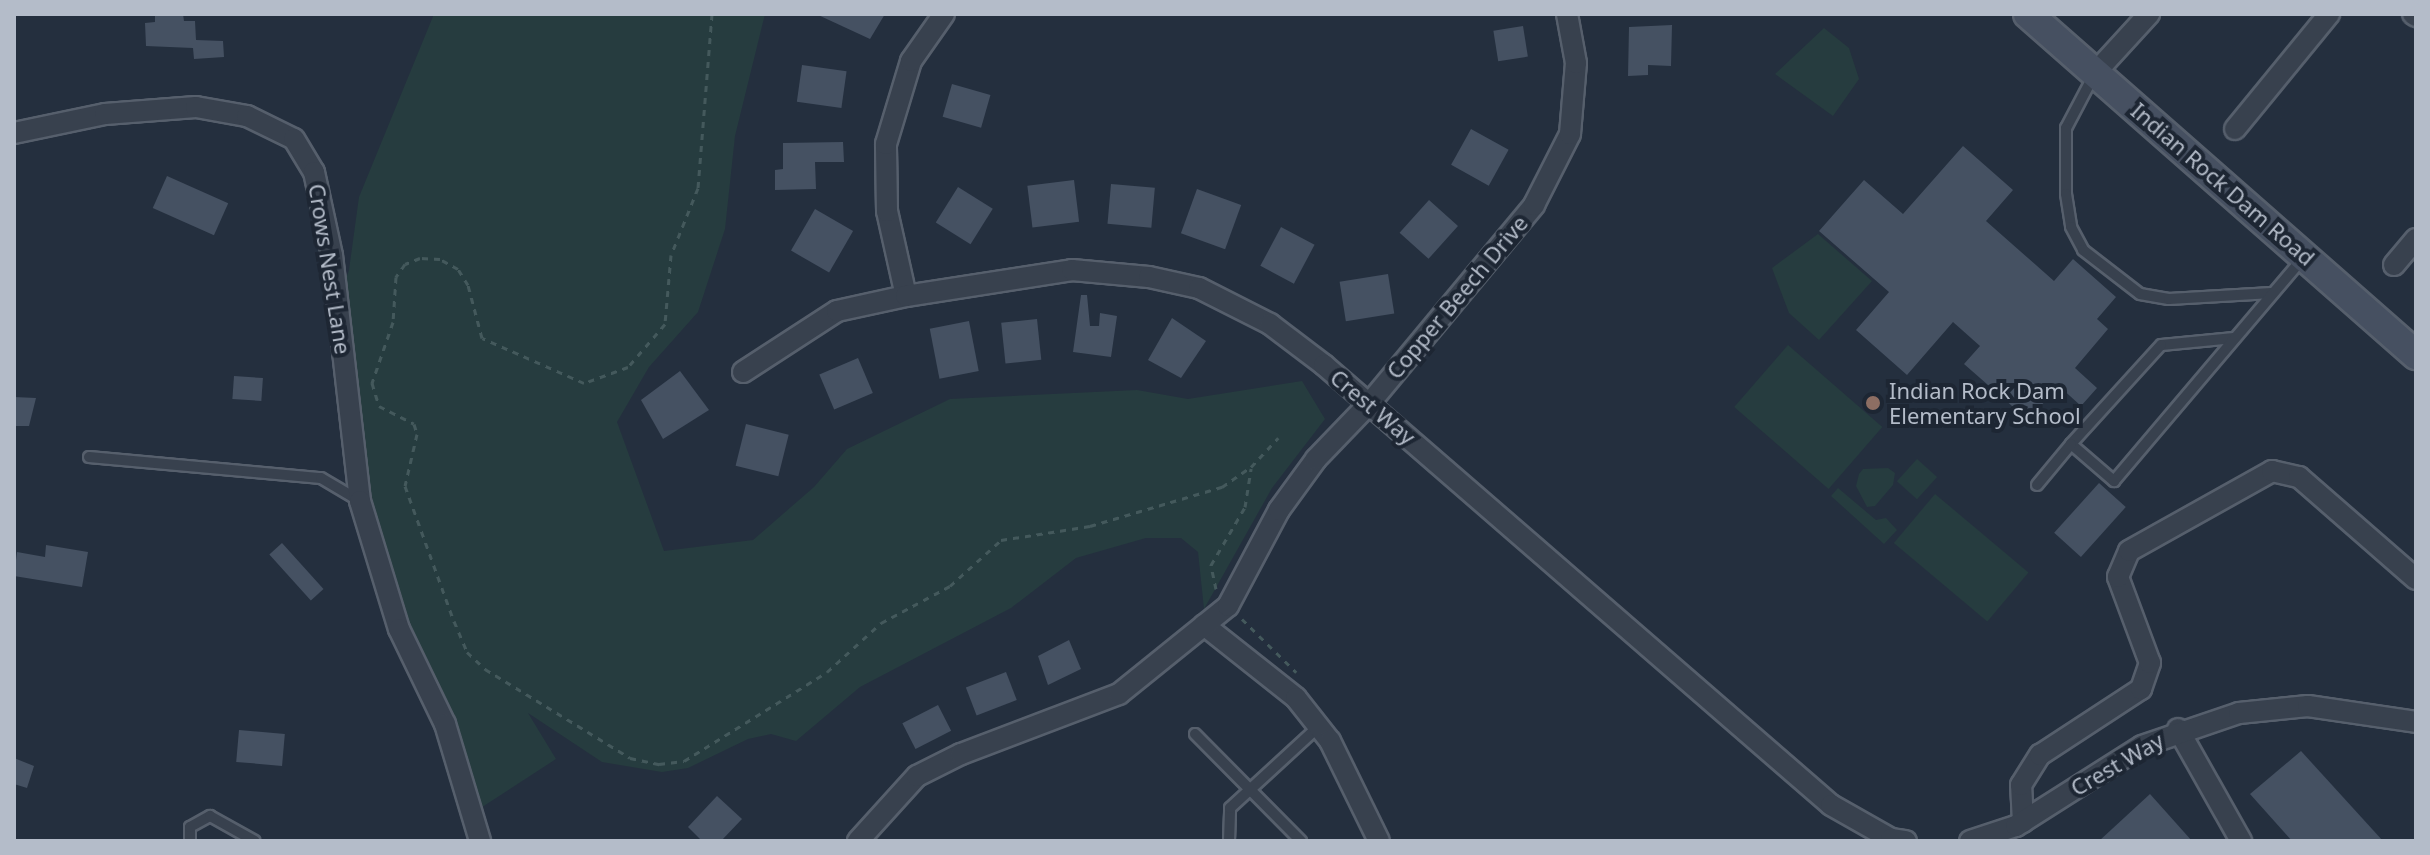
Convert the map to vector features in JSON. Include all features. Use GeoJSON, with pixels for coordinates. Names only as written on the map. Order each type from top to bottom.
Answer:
{"type":"FeatureCollection","features":[{"type":"Feature","properties":{"kind":"street"},"geometry":{"type":"LineString","coordinates":[[906,296],[887,211],[886,144],[911,61],[944,14]]}},
{"type":"Feature","properties":{"kind":"street","name":"Copper Beech Drive"},"geometry":{"type":"LineString","coordinates":[[858,841],[917,776],[961,754],[1119,694],[1228,606],[1279,510],[1316,459],[1369,404],[1534,205],[1570,134],[1576,63],[1567,14]]}},
{"type":"Feature","properties":{"kind":"street","name":"Indian Rock Dam Road"},"geometry":{"type":"LineString","coordinates":[[2028,14],[2416,355]]}},
{"type":"Feature","properties":{"kind":"street"},"geometry":{"type":"LineString","coordinates":[[2096,72],[2149,14]]}},
{"type":"Feature","properties":{"kind":"street"},"geometry":{"type":"LineString","coordinates":[[2235,129],[2329,14]]}},
{"type":"Feature","properties":{"kind":"street","name":"Crows Nest Lane"},"geometry":{"type":"LineString","coordinates":[[14,133],[105,114],[196,107],[247,116],[294,139],[314,172],[332,255],[360,501],[399,629],[445,724],[480,841]]}},
{"type":"Feature","properties":{"kind":"street"},"geometry":{"type":"LineString","coordinates":[[2394,265],[2416,239]]}},
{"type":"Feature","properties":{"kind":"street","name":"Crest Way"},"geometry":{"type":"LineString","coordinates":[[743,372],[837,311],[906,296],[1072,270],[1149,277],[1199,288],[1270,324],[1369,404],[1831,805],[1891,839],[1906,841]]}},
{"type":"Feature","properties":{"kind":"street"},"geometry":{"type":"LineString","coordinates":[[2023,822],[2021,785],[2040,755],[2141,689],[2150,663],[2118,577],[2129,551],[2272,471],[2299,477],[2416,579]]}},
{"type":"Feature","properties":{"kind":"street"},"geometry":{"type":"LineString","coordinates":[[1204,625],[1296,698],[1318,727],[1379,841]]}},
{"type":"Feature","properties":{"kind":"street","name":"Crest Way"},"geometry":{"type":"LineString","coordinates":[[1970,841],[2023,822],[2130,752],[2178,729],[2239,713],[2308,706],[2416,722]]}},
{"type":"Feature","properties":{"kind":"street"},"geometry":{"type":"LineString","coordinates":[[2178,729],[2241,841]]}},
{"type":"Feature","properties":{"kind":"lane"},"geometry":{"type":"LineString","coordinates":[[2096,72],[2066,128],[2066,194],[2071,227],[2083,250],[2140,294],[2169,299],[2272,293]]}},
{"type":"Feature","properties":{"kind":"lane"},"geometry":{"type":"LineString","coordinates":[[2071,444],[2114,481],[2305,256]]}},
{"type":"Feature","properties":{"kind":"lane"},"geometry":{"type":"LineString","coordinates":[[2037,485],[2161,345],[2234,338]]}},
{"type":"Feature","properties":{"kind":"lane"},"geometry":{"type":"LineString","coordinates":[[89,457],[321,478],[360,501]]}},
{"type":"Feature","properties":{"kind":"lane"},"geometry":{"type":"LineString","coordinates":[[1229,841],[1230,808],[1318,727]]}},
{"type":"Feature","properties":{"kind":"lane"},"geometry":{"type":"LineString","coordinates":[[1195,734],[1301,841]]}},
{"type":"Feature","properties":{"kind":"lane"},"geometry":{"type":"LineString","coordinates":[[190,841],[190,827],[210,816],[255,841]]}},
{"type":"Feature","properties":{"kind":"path"},"geometry":{"type":"LineString","coordinates":[[712,14],[698,188],[671,255],[665,324],[628,367],[584,383],[482,338],[468,285],[458,269],[440,259],[420,258],[405,264],[396,277],[393,322],[372,383],[379,406],[414,424],[417,434],[405,486],[467,652],[485,669],[630,758],[659,764],[684,761],[827,672],[881,623],[950,586],[1001,540],[1090,526],[1222,487],[1251,467],[1278,438]]}},
{"type":"Feature","properties":{"kind":"path"},"geometry":{"type":"LineString","coordinates":[[1228,606],[1212,583],[1211,565],[1245,507],[1251,467]]}},
{"type":"Feature","properties":{"kind":"green space"},"geometry":{"type":"Polygon","coordinates":[[[434,14],[765,14],[735,136],[725,229],[698,312],[649,367],[617,422],[664,551],[753,540],[814,487],[847,449],[950,399],[1137,390],[1188,399],[1302,381],[1325,419],[1272,488],[1204,609],[1198,552],[1181,538],[1146,538],[1076,558],[1011,608],[860,687],[796,741],[771,734],[748,739],[688,768],[662,772],[602,762],[528,713],[556,759],[476,811],[393,607],[336,310],[349,270],[359,197],[434,14]]]}},
{"type":"Feature","properties":{"kind":"green space"},"geometry":{"type":"Polygon","coordinates":[[[1824,28],[1849,48],[1859,79],[1833,116],[1775,74],[1824,28]]]}},
{"type":"Feature","properties":{"kind":"green space"},"geometry":{"type":"Polygon","coordinates":[[[1818,234],[1872,281],[1819,340],[1789,313],[1772,268],[1818,234]]]}},
{"type":"Feature","properties":{"kind":"green space"},"geometry":{"type":"Polygon","coordinates":[[[1788,345],[1882,427],[1829,489],[1734,407],[1788,345]]]}},
{"type":"Feature","properties":{"kind":"green space"},"geometry":{"type":"Polygon","coordinates":[[[1917,459],[1937,477],[1917,499],[1897,481],[1917,459]]]}},
{"type":"Feature","properties":{"kind":"green space"},"geometry":{"type":"Polygon","coordinates":[[[1888,468],[1895,473],[1893,485],[1875,506],[1867,507],[1856,486],[1859,474],[1863,469],[1888,468]]]}},
{"type":"Feature","properties":{"kind":"green space"},"geometry":{"type":"Polygon","coordinates":[[[1838,488],[1876,520],[1886,518],[1897,530],[1884,544],[1831,496],[1838,488]]]}},
{"type":"Feature","properties":{"kind":"green space"},"geometry":{"type":"Polygon","coordinates":[[[1935,494],[2028,572],[1987,621],[1894,543],[1935,494]]]}},
{"type":"Feature","properties":{"kind":"building"},"geometry":{"type":"Polygon","coordinates":[[[155,14],[183,14],[184,21],[195,21],[196,40],[223,41],[224,57],[194,59],[193,48],[146,46],[145,23],[155,22],[155,14]]]}},
{"type":"Feature","properties":{"kind":"building"},"geometry":{"type":"Polygon","coordinates":[[[816,14],[885,14],[870,39],[816,14]]]}},
{"type":"Feature","properties":{"kind":"building"},"geometry":{"type":"Polygon","coordinates":[[[1672,25],[1671,66],[1648,65],[1648,75],[1628,76],[1629,27],[1672,25]]]}},
{"type":"Feature","properties":{"kind":"building"},"geometry":{"type":"Polygon","coordinates":[[[1523,26],[1528,57],[1498,61],[1493,31],[1523,26]]]}},
{"type":"Feature","properties":{"kind":"building"},"geometry":{"type":"Polygon","coordinates":[[[802,65],[847,71],[841,108],[797,102],[802,65]]]}},
{"type":"Feature","properties":{"kind":"building"},"geometry":{"type":"Polygon","coordinates":[[[952,84],[990,95],[981,128],[943,117],[952,84]]]}},
{"type":"Feature","properties":{"kind":"building"},"geometry":{"type":"Polygon","coordinates":[[[1471,129],[1509,150],[1489,186],[1451,165],[1471,129]]]}},
{"type":"Feature","properties":{"kind":"building"},"geometry":{"type":"Polygon","coordinates":[[[843,142],[844,162],[815,162],[816,189],[775,190],[775,170],[783,169],[783,143],[843,142]]]}},
{"type":"Feature","properties":{"kind":"building"},"geometry":{"type":"Polygon","coordinates":[[[1963,146],[2013,190],[1986,221],[2054,281],[2073,259],[2116,297],[2097,319],[2108,329],[2075,368],[2097,388],[2081,406],[2059,386],[2028,420],[1964,364],[1980,346],[1953,322],[1907,375],[1856,330],[1889,292],[1819,231],[1864,180],[1903,214],[1963,146]]]}},
{"type":"Feature","properties":{"kind":"building"},"geometry":{"type":"Polygon","coordinates":[[[167,176],[228,203],[214,235],[153,208],[167,176]]]}},
{"type":"Feature","properties":{"kind":"building"},"geometry":{"type":"Polygon","coordinates":[[[1074,180],[1079,222],[1032,227],[1027,186],[1074,180]]]}},
{"type":"Feature","properties":{"kind":"building"},"geometry":{"type":"Polygon","coordinates":[[[1111,184],[1155,188],[1151,228],[1108,224],[1111,184]]]}},
{"type":"Feature","properties":{"kind":"building"},"geometry":{"type":"Polygon","coordinates":[[[958,187],[993,209],[971,244],[936,223],[958,187]]]}},
{"type":"Feature","properties":{"kind":"building"},"geometry":{"type":"Polygon","coordinates":[[[1197,189],[1241,205],[1225,249],[1181,233],[1197,189]]]}},
{"type":"Feature","properties":{"kind":"building"},"geometry":{"type":"Polygon","coordinates":[[[1429,200],[1458,226],[1429,259],[1400,233],[1429,200]]]}},
{"type":"Feature","properties":{"kind":"building"},"geometry":{"type":"Polygon","coordinates":[[[815,209],[853,231],[829,273],[791,251],[815,209]]]}},
{"type":"Feature","properties":{"kind":"building"},"geometry":{"type":"Polygon","coordinates":[[[1281,227],[1315,245],[1294,284],[1260,266],[1281,227]]]}},
{"type":"Feature","properties":{"kind":"building"},"geometry":{"type":"Polygon","coordinates":[[[1388,274],[1394,314],[1346,321],[1340,282],[1388,274]]]}},
{"type":"Feature","properties":{"kind":"building"},"geometry":{"type":"Polygon","coordinates":[[[1081,295],[1087,295],[1090,326],[1099,326],[1100,313],[1117,316],[1111,357],[1073,352],[1081,295]]]}},
{"type":"Feature","properties":{"kind":"building"},"geometry":{"type":"Polygon","coordinates":[[[1172,318],[1206,341],[1181,378],[1148,360],[1172,318]]]}},
{"type":"Feature","properties":{"kind":"building"},"geometry":{"type":"Polygon","coordinates":[[[1037,319],[1041,360],[1005,364],[1001,323],[1037,319]]]}},
{"type":"Feature","properties":{"kind":"building"},"geometry":{"type":"Polygon","coordinates":[[[969,321],[979,371],[939,379],[930,329],[969,321]]]}},
{"type":"Feature","properties":{"kind":"building"},"geometry":{"type":"Polygon","coordinates":[[[858,358],[873,393],[834,409],[819,374],[858,358]]]}},
{"type":"Feature","properties":{"kind":"building"},"geometry":{"type":"Polygon","coordinates":[[[680,371],[709,410],[663,439],[641,400],[680,371]]]}},
{"type":"Feature","properties":{"kind":"building"},"geometry":{"type":"Polygon","coordinates":[[[234,376],[263,378],[261,401],[232,399],[234,376]]]}},
{"type":"Feature","properties":{"kind":"building"},"geometry":{"type":"Polygon","coordinates":[[[14,397],[36,398],[29,426],[14,426],[14,397]]]}},
{"type":"Feature","properties":{"kind":"building"},"geometry":{"type":"Polygon","coordinates":[[[746,424],[789,435],[778,476],[736,466],[746,424]]]}},
{"type":"Feature","properties":{"kind":"building"},"geometry":{"type":"Polygon","coordinates":[[[2099,483],[2126,507],[2081,557],[2054,533],[2099,483]]]}},
{"type":"Feature","properties":{"kind":"building"},"geometry":{"type":"Polygon","coordinates":[[[282,543],[323,589],[311,600],[269,554],[282,543]]]}},
{"type":"Feature","properties":{"kind":"building"},"geometry":{"type":"Polygon","coordinates":[[[46,545],[88,552],[82,587],[14,576],[17,552],[45,557],[46,545]]]}},
{"type":"Feature","properties":{"kind":"building"},"geometry":{"type":"Polygon","coordinates":[[[1069,640],[1081,669],[1048,685],[1038,656],[1069,640]]]}},
{"type":"Feature","properties":{"kind":"building"},"geometry":{"type":"Polygon","coordinates":[[[1006,672],[1017,700],[977,715],[966,687],[1006,672]]]}},
{"type":"Feature","properties":{"kind":"building"},"geometry":{"type":"Polygon","coordinates":[[[938,705],[951,731],[916,749],[902,723],[938,705]]]}},
{"type":"Feature","properties":{"kind":"building"},"geometry":{"type":"Polygon","coordinates":[[[239,730],[285,734],[282,766],[236,762],[239,730]]]}},
{"type":"Feature","properties":{"kind":"building"},"geometry":{"type":"Polygon","coordinates":[[[2301,751],[2383,841],[2292,841],[2250,794],[2301,751]]]}},
{"type":"Feature","properties":{"kind":"building"},"geometry":{"type":"Polygon","coordinates":[[[14,758],[34,766],[27,788],[14,784],[14,758]]]}},
{"type":"Feature","properties":{"kind":"building"},"geometry":{"type":"Polygon","coordinates":[[[2150,794],[2192,841],[2099,841],[2150,794]]]}},
{"type":"Feature","properties":{"kind":"building"},"geometry":{"type":"Polygon","coordinates":[[[717,796],[742,819],[721,841],[702,841],[688,827],[717,796]]]}},
{"type":"Feature","properties":{"kind":"place","name":"Indian Rock Dam Elementary School"},"geometry":{"type":"Point","coordinates":[1873,403]}}]}
